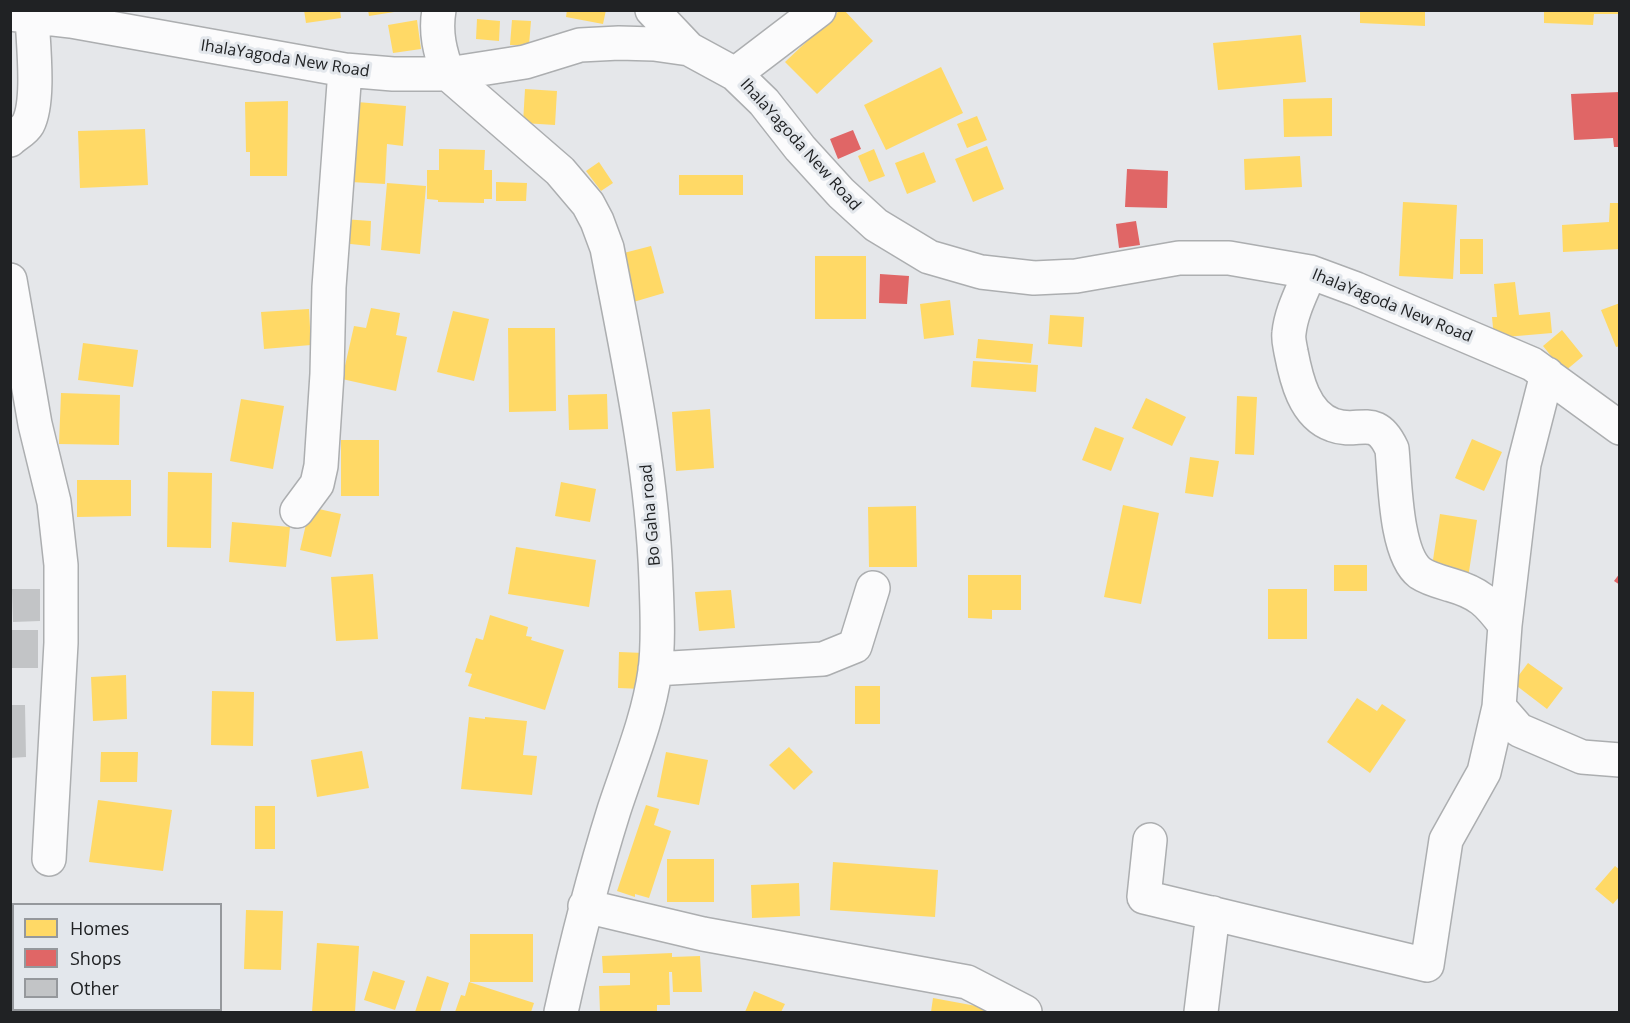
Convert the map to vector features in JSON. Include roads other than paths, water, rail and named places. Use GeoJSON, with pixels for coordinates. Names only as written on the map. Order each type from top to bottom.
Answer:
{"type":"FeatureCollection","features":[{"type":"Feature","properties":{"kind":"street"},"geometry":{"type":"LineString","coordinates":[[652,10],[689,49]]}},
{"type":"Feature","properties":{"kind":"street"},"geometry":{"type":"LineString","coordinates":[[735,74],[819,10]]}},
{"type":"Feature","properties":{"kind":"street"},"geometry":{"type":"LineString","coordinates":[[10,140],[28,125],[34,90],[21,15]]}},
{"type":"Feature","properties":{"kind":"street","name":"IhalaYagoda New Road"},"geometry":{"type":"LineString","coordinates":[[21,15],[151,24],[345,70],[393,74],[447,74],[525,62],[580,45],[654,44],[689,49],[735,74],[764,102],[800,148],[858,209],[876,225],[929,257],[981,272],[1034,278],[1076,276],[1179,258],[1229,258],[1310,272],[1532,364],[1620,428]]}},
{"type":"Feature","properties":{"kind":"street"},"geometry":{"type":"LineString","coordinates":[[434,16],[440,51],[447,74]]}},
{"type":"Feature","properties":{"kind":"street"},"geometry":{"type":"LineString","coordinates":[[297,511],[317,484],[321,466],[327,374],[329,287],[345,70]]}},
{"type":"Feature","properties":{"kind":"street","name":"Bo Gaha road"},"geometry":{"type":"LineString","coordinates":[[447,74],[560,171],[588,204],[597,220],[607,248],[647,464],[655,541],[657,610],[655,669],[643,726],[628,764],[585,906],[561,1012]]}},
{"type":"Feature","properties":{"kind":"street"},"geometry":{"type":"LineString","coordinates":[[1310,272],[1293,312],[1288,335],[1299,386],[1312,409],[1333,425],[1380,430],[1392,449],[1401,537],[1406,554],[1420,573],[1471,592],[1489,604],[1505,626]]}},
{"type":"Feature","properties":{"kind":"street"},"geometry":{"type":"LineString","coordinates":[[10,280],[35,423],[54,502],[61,565],[61,643],[49,860]]}},
{"type":"Feature","properties":{"kind":"street"},"geometry":{"type":"LineString","coordinates":[[1150,840],[1144,897],[1427,965],[1446,840],[1484,772],[1499,707],[1505,626],[1524,464],[1547,374]]}},
{"type":"Feature","properties":{"kind":"street"},"geometry":{"type":"LineString","coordinates":[[655,669],[823,659],[855,646],[873,588]]}},
{"type":"Feature","properties":{"kind":"street"},"geometry":{"type":"LineString","coordinates":[[1499,707],[1519,730],[1582,757],[1620,760]]}},
{"type":"Feature","properties":{"kind":"street"},"geometry":{"type":"LineString","coordinates":[[585,906],[703,934],[967,982],[1024,1012]]}},
{"type":"Feature","properties":{"kind":"street"},"geometry":{"type":"LineString","coordinates":[[1201,1012],[1213,913]]}}]}
